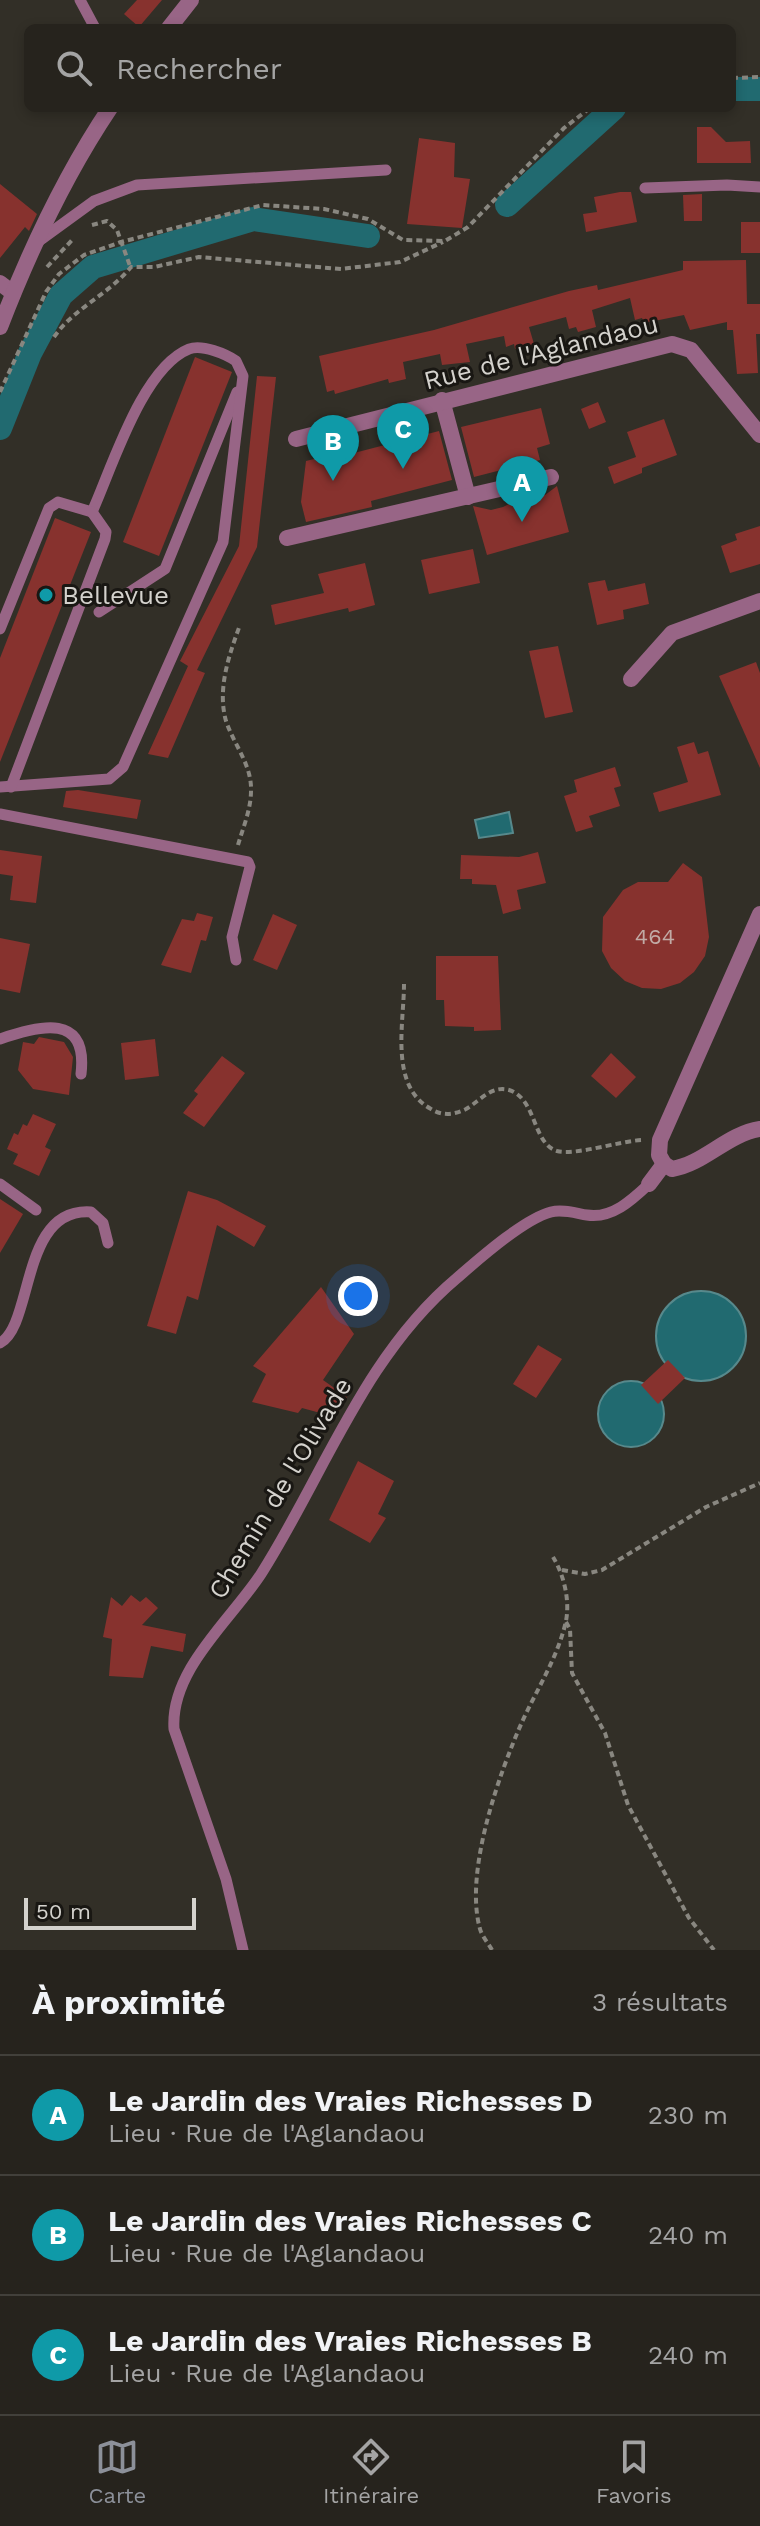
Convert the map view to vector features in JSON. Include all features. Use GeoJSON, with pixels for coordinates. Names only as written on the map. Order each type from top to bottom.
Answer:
{"type":"FeatureCollection","features":[{"type":"Feature","properties":{"kind":"street"},"geometry":{"type":"LineString","coordinates":[[172,24],[191,0]]}},
{"type":"Feature","properties":{"kind":"street"},"geometry":{"type":"LineString","coordinates":[[0,327],[6,288],[35,244],[100,116]]}},
{"type":"Feature","properties":{"kind":"street","name":"Rue de l'Aglandaou"},"geometry":{"type":"LineString","coordinates":[[296,439],[442,400],[680,344],[697,357],[760,435]]}},
{"type":"Feature","properties":{"kind":"street"},"geometry":{"type":"LineString","coordinates":[[442,400],[468,497]]}},
{"type":"Feature","properties":{"kind":"street"},"geometry":{"type":"LineString","coordinates":[[287,538],[551,477]]}},
{"type":"Feature","properties":{"kind":"street"},"geometry":{"type":"LineString","coordinates":[[631,679],[657,645],[672,633],[760,601]]}},
{"type":"Feature","properties":{"kind":"street"},"geometry":{"type":"LineString","coordinates":[[760,914],[660,1140],[659,1155],[664,1164],[672,1169],[686,1165],[735,1136],[760,1129]]}},
{"type":"Feature","properties":{"kind":"street"},"geometry":{"type":"LineString","coordinates":[[649,1184],[664,1164]]}},
{"type":"Feature","properties":{"kind":"lane"},"geometry":{"type":"LineString","coordinates":[[80,0],[94,24]]}},
{"type":"Feature","properties":{"kind":"lane"},"geometry":{"type":"LineString","coordinates":[[35,244],[94,201],[137,185],[386,170]]}},
{"type":"Feature","properties":{"kind":"lane"},"geometry":{"type":"LineString","coordinates":[[645,188],[760,187]]}},
{"type":"Feature","properties":{"kind":"lane"},"geometry":{"type":"LineString","coordinates":[[0,629],[52,503],[92,512],[106,532],[105,539],[6,787],[109,779],[123,767],[223,542],[243,376],[236,361],[203,349],[190,349],[168,365],[147,390],[92,512]]}},
{"type":"Feature","properties":{"kind":"lane"},"geometry":{"type":"LineString","coordinates":[[99,612],[165,569],[243,376]]}},
{"type":"Feature","properties":{"kind":"lane"},"geometry":{"type":"LineString","coordinates":[[0,814],[248,862],[250,867],[232,937],[236,960]]}},
{"type":"Feature","properties":{"kind":"lane"},"geometry":{"type":"LineString","coordinates":[[0,1039],[37,1027],[53,1027],[80,1042],[84,1051],[81,1074]]}},
{"type":"Feature","properties":{"kind":"lane"},"geometry":{"type":"LineString","coordinates":[[0,1184],[36,1210]]}},
{"type":"Feature","properties":{"kind":"lane","name":"Chemin de l'Olivade"},"geometry":{"type":"LineString","coordinates":[[243,1950],[226,1879],[174,1729],[173,1711],[178,1696],[202,1651],[259,1576],[378,1370],[426,1308],[456,1278],[536,1218],[556,1211],[596,1216],[612,1213],[649,1184]]}},
{"type":"Feature","properties":{"kind":"lane"},"geometry":{"type":"LineString","coordinates":[[0,1343],[11,1331],[35,1259],[58,1221],[75,1212],[91,1212],[103,1223],[108,1243]]}},
{"type":"Feature","properties":{"kind":"path"},"geometry":{"type":"LineString","coordinates":[[736,78],[760,77]]}},
{"type":"Feature","properties":{"kind":"path"},"geometry":{"type":"LineString","coordinates":[[54,337],[64,322],[105,295],[131,267],[154,267],[199,257],[341,269],[400,262],[468,227],[564,128],[585,112]]}},
{"type":"Feature","properties":{"kind":"path"},"geometry":{"type":"LineString","coordinates":[[0,392],[38,307],[59,274],[84,255],[121,242],[263,205],[324,209],[368,219],[403,240],[445,241]]}},
{"type":"Feature","properties":{"kind":"path"},"geometry":{"type":"LineString","coordinates":[[44,269],[83,227],[107,221],[117,230],[131,267]]}},
{"type":"Feature","properties":{"kind":"path"},"geometry":{"type":"LineString","coordinates":[[234,859],[252,788],[244,757],[227,722],[222,697],[227,660],[240,625]]}},
{"type":"Feature","properties":{"kind":"path"},"geometry":{"type":"LineString","coordinates":[[404,984],[403,1072],[412,1093],[430,1109],[440,1113],[458,1112],[493,1090],[507,1089],[525,1102],[546,1142],[555,1150],[567,1151],[620,1141],[660,1140]]}},
{"type":"Feature","properties":{"kind":"path"},"geometry":{"type":"LineString","coordinates":[[561,1570],[585,1574],[602,1570],[706,1507],[760,1483]]}},
{"type":"Feature","properties":{"kind":"path"},"geometry":{"type":"LineString","coordinates":[[492,1950],[480,1929],[477,1888],[484,1839],[507,1758],[550,1666],[566,1622],[567,1604],[561,1570],[553,1557]]}},
{"type":"Feature","properties":{"kind":"path"},"geometry":{"type":"LineString","coordinates":[[566,1622],[570,1629],[572,1673],[605,1733],[628,1805],[689,1918],[714,1950]]}},
{"type":"Feature","properties":{"kind":"water"},"geometry":{"type":"Polygon","coordinates":[[[509,812],[513,833],[479,838],[475,820],[509,812]]]}},
{"type":"Feature","properties":{"kind":"water"},"geometry":{"type":"Polygon","coordinates":[[[701,1291],[718,1294],[733,1304],[743,1319],[746,1336],[743,1353],[733,1368],[718,1378],[701,1381],[684,1378],[669,1368],[659,1353],[656,1336],[659,1319],[669,1304],[684,1294],[701,1291]]]}},
{"type":"Feature","properties":{"kind":"water"},"geometry":{"type":"Polygon","coordinates":[[[631,1381],[654,1391],[664,1414],[654,1437],[631,1447],[608,1437],[598,1414],[608,1391],[631,1381]]]}},
{"type":"Feature","properties":{"kind":"building"},"geometry":{"type":"Polygon","coordinates":[[[137,0],[162,0],[142,24],[136,24],[124,14],[137,0]]]}},
{"type":"Feature","properties":{"kind":"building"},"geometry":{"type":"Polygon","coordinates":[[[697,127],[711,127],[726,142],[750,141],[751,163],[697,163],[697,127]]]}},
{"type":"Feature","properties":{"kind":"building"},"geometry":{"type":"Polygon","coordinates":[[[419,138],[455,143],[454,177],[470,179],[462,228],[407,224],[419,138]]]}},
{"type":"Feature","properties":{"kind":"building"},"geometry":{"type":"Polygon","coordinates":[[[0,184],[37,214],[29,231],[25,227],[0,258],[0,184]]]}},
{"type":"Feature","properties":{"kind":"building"},"geometry":{"type":"Polygon","coordinates":[[[631,192],[637,222],[586,232],[583,214],[597,212],[594,197],[631,192]]]}},
{"type":"Feature","properties":{"kind":"building"},"geometry":{"type":"Polygon","coordinates":[[[702,194],[702,221],[684,221],[683,195],[702,194]]]}},
{"type":"Feature","properties":{"kind":"building"},"geometry":{"type":"Polygon","coordinates":[[[741,222],[760,222],[760,253],[741,253],[741,222]]]}},
{"type":"Feature","properties":{"kind":"building"},"geometry":{"type":"Polygon","coordinates":[[[746,260],[747,304],[760,304],[760,334],[756,334],[758,373],[737,374],[733,330],[727,330],[727,322],[690,330],[684,315],[644,323],[642,318],[635,320],[630,298],[592,310],[596,327],[578,332],[576,327],[569,329],[566,317],[529,327],[534,344],[515,349],[514,344],[506,347],[504,336],[466,344],[470,362],[442,365],[440,354],[403,362],[406,379],[389,383],[388,379],[335,394],[334,390],[327,392],[319,356],[434,330],[569,291],[597,285],[598,290],[683,270],[683,261],[746,260]]]}},
{"type":"Feature","properties":{"kind":"building","name":"Bellevue"},"geometry":{"type":"Polygon","coordinates":[[[195,357],[232,372],[159,556],[123,542],[195,357]]]}},
{"type":"Feature","properties":{"kind":"building"},"geometry":{"type":"Polygon","coordinates":[[[257,376],[276,377],[257,547],[197,670],[205,673],[168,758],[148,754],[188,666],[180,661],[239,546],[257,376]]]}},
{"type":"Feature","properties":{"kind":"building"},"geometry":{"type":"Polygon","coordinates":[[[598,402],[606,422],[589,429],[581,409],[598,402]]]}},
{"type":"Feature","properties":{"kind":"building"},"geometry":{"type":"Polygon","coordinates":[[[541,408],[550,444],[537,448],[540,460],[474,477],[461,427],[541,408]]]}},
{"type":"Feature","properties":{"kind":"building"},"geometry":{"type":"Polygon","coordinates":[[[664,419],[677,455],[642,468],[642,473],[614,484],[608,467],[636,457],[627,432],[664,419]]]}},
{"type":"Feature","properties":{"kind":"building"},"geometry":{"type":"Polygon","coordinates":[[[439,431],[452,480],[371,501],[372,507],[306,522],[301,502],[306,461],[322,457],[323,461],[439,431]]]}},
{"type":"Feature","properties":{"kind":"building"},"geometry":{"type":"Polygon","coordinates":[[[557,486],[569,532],[487,555],[473,506],[491,510],[517,500],[545,495],[557,486]]]}},
{"type":"Feature","properties":{"kind":"building","name":"Bellevue"},"geometry":{"type":"Polygon","coordinates":[[[55,518],[91,532],[0,762],[0,658],[55,518]]]}},
{"type":"Feature","properties":{"kind":"building"},"geometry":{"type":"Polygon","coordinates":[[[760,526],[760,564],[730,573],[721,546],[737,540],[735,534],[760,526]]]}},
{"type":"Feature","properties":{"kind":"building"},"geometry":{"type":"Polygon","coordinates":[[[473,549],[480,583],[429,594],[421,560],[473,549]]]}},
{"type":"Feature","properties":{"kind":"building"},"geometry":{"type":"Polygon","coordinates":[[[365,563],[375,605],[275,625],[271,605],[324,593],[318,574],[365,563]]]}},
{"type":"Feature","properties":{"kind":"building"},"geometry":{"type":"Polygon","coordinates":[[[605,580],[608,591],[645,583],[649,604],[623,610],[624,619],[597,625],[588,583],[605,580]]]}},
{"type":"Feature","properties":{"kind":"building"},"geometry":{"type":"Polygon","coordinates":[[[558,646],[573,712],[545,718],[529,651],[558,646]]]}},
{"type":"Feature","properties":{"kind":"building"},"geometry":{"type":"Polygon","coordinates":[[[756,662],[760,673],[760,768],[719,676],[756,662]]]}},
{"type":"Feature","properties":{"kind":"building"},"geometry":{"type":"Polygon","coordinates":[[[694,742],[698,754],[708,751],[721,795],[659,812],[653,793],[688,782],[677,747],[694,742]]]}},
{"type":"Feature","properties":{"kind":"building"},"geometry":{"type":"Polygon","coordinates":[[[615,767],[621,786],[614,788],[620,806],[589,816],[593,827],[576,832],[564,796],[577,792],[574,780],[615,767]]]}},
{"type":"Feature","properties":{"kind":"building"},"geometry":{"type":"Polygon","coordinates":[[[78,790],[141,800],[137,819],[63,807],[66,791],[78,790]]]}},
{"type":"Feature","properties":{"kind":"building"},"geometry":{"type":"Polygon","coordinates":[[[0,850],[42,856],[36,903],[10,900],[13,876],[0,874],[0,850]]]}},
{"type":"Feature","properties":{"kind":"building"},"geometry":{"type":"Polygon","coordinates":[[[538,852],[546,883],[517,890],[521,909],[503,914],[496,885],[472,884],[472,879],[460,879],[461,855],[519,857],[538,852]]]}},
{"type":"Feature","properties":{"kind":"building"},"geometry":{"type":"Polygon","coordinates":[[[683,863],[702,877],[709,937],[705,956],[694,972],[680,983],[661,989],[642,988],[625,981],[611,968],[602,951],[603,917],[623,890],[638,882],[668,882],[683,863]]]}},
{"type":"Feature","properties":{"kind":"building"},"geometry":{"type":"Polygon","coordinates":[[[197,913],[213,917],[206,941],[201,940],[191,973],[161,965],[182,919],[194,921],[197,913]]]}},
{"type":"Feature","properties":{"kind":"building"},"geometry":{"type":"Polygon","coordinates":[[[273,914],[297,925],[277,970],[253,960],[273,914]]]}},
{"type":"Feature","properties":{"kind":"building"},"geometry":{"type":"Polygon","coordinates":[[[0,938],[30,944],[20,993],[0,989],[0,938]]]}},
{"type":"Feature","properties":{"kind":"building"},"geometry":{"type":"Polygon","coordinates":[[[436,956],[498,956],[501,1030],[474,1031],[474,1027],[445,1026],[444,1000],[436,1000],[436,956]]]}},
{"type":"Feature","properties":{"kind":"building"},"geometry":{"type":"Polygon","coordinates":[[[39,1037],[64,1042],[73,1057],[69,1095],[33,1089],[18,1070],[23,1042],[34,1044],[39,1037]]]}},
{"type":"Feature","properties":{"kind":"building"},"geometry":{"type":"Polygon","coordinates":[[[155,1039],[159,1076],[125,1080],[121,1043],[155,1039]]]}},
{"type":"Feature","properties":{"kind":"building"},"geometry":{"type":"Polygon","coordinates":[[[611,1053],[636,1077],[616,1098],[591,1076],[611,1053]]]}},
{"type":"Feature","properties":{"kind":"building"},"geometry":{"type":"Polygon","coordinates":[[[222,1056],[245,1073],[204,1127],[183,1113],[198,1094],[194,1091],[222,1056]]]}},
{"type":"Feature","properties":{"kind":"building"},"geometry":{"type":"Polygon","coordinates":[[[33,1114],[56,1124],[45,1147],[51,1150],[39,1176],[13,1164],[18,1154],[7,1149],[14,1133],[18,1135],[23,1124],[27,1126],[33,1114]]]}},
{"type":"Feature","properties":{"kind":"building"},"geometry":{"type":"Polygon","coordinates":[[[188,1191],[217,1200],[266,1226],[254,1247],[217,1225],[198,1300],[187,1296],[176,1334],[147,1326],[188,1191]]]}},
{"type":"Feature","properties":{"kind":"building"},"geometry":{"type":"Polygon","coordinates":[[[0,1199],[23,1214],[0,1253],[0,1199]]]}},
{"type":"Feature","properties":{"kind":"building"},"geometry":{"type":"Polygon","coordinates":[[[321,1287],[354,1334],[323,1380],[347,1397],[335,1417],[302,1408],[298,1413],[252,1402],[266,1374],[253,1366],[321,1287]]]}},
{"type":"Feature","properties":{"kind":"building"},"geometry":{"type":"Polygon","coordinates":[[[538,1345],[562,1359],[536,1398],[513,1384],[538,1345]]]}},
{"type":"Feature","properties":{"kind":"building"},"geometry":{"type":"Polygon","coordinates":[[[668,1360],[685,1378],[658,1404],[641,1385],[668,1360]]]}},
{"type":"Feature","properties":{"kind":"building"},"geometry":{"type":"Polygon","coordinates":[[[358,1461],[394,1481],[378,1514],[386,1518],[370,1543],[329,1520],[358,1461]]]}},
{"type":"Feature","properties":{"kind":"building"},"geometry":{"type":"Polygon","coordinates":[[[131,1595],[140,1602],[146,1597],[158,1608],[142,1625],[186,1634],[183,1652],[151,1646],[143,1678],[109,1676],[112,1639],[103,1637],[111,1597],[122,1606],[131,1595]]]}},
{"type":"Feature","properties":{"kind":"waterway"},"geometry":{"type":"LineString","coordinates":[[736,89],[760,89]]}},
{"type":"Feature","properties":{"kind":"waterway"},"geometry":{"type":"LineString","coordinates":[[507,205],[610,112]]}},
{"type":"Feature","properties":{"kind":"waterway"},"geometry":{"type":"LineString","coordinates":[[0,428],[30,353],[61,295],[93,267],[253,219],[368,236]]}},
{"type":"Feature","properties":{"kind":"place","name":"Le Jardin des Vraies Richesses B"},"geometry":{"type":"Point","coordinates":[403,469]}},
{"type":"Feature","properties":{"kind":"place","name":"Le Jardin des Vraies Richesses C"},"geometry":{"type":"Point","coordinates":[333,481]}},
{"type":"Feature","properties":{"kind":"place","name":"Le Jardin des Vraies Richesses D"},"geometry":{"type":"Point","coordinates":[522,522]}},
{"type":"Feature","properties":{"kind":"place","name":"Bellevue"},"geometry":{"type":"Point","coordinates":[46,595]}}]}
